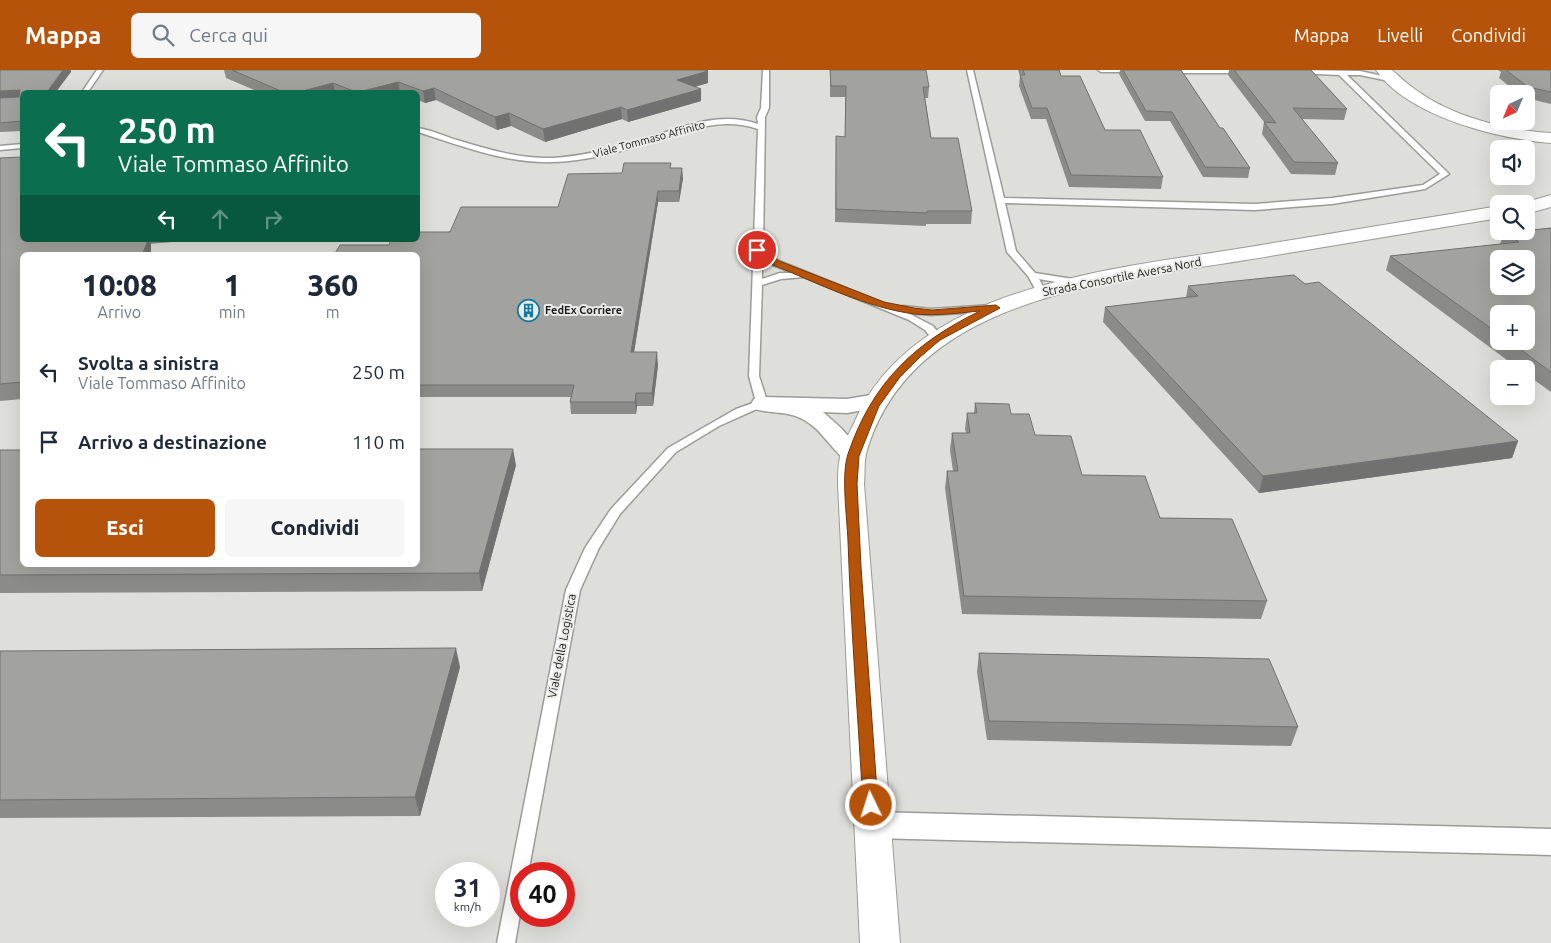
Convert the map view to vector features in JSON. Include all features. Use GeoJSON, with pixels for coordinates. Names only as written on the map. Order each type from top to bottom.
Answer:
{"type":"FeatureCollection","features":[{"type":"Feature","properties":{"kind":"street"},"geometry":{"type":"LineString","coordinates":[[1389,75],[1420,100],[1423,106],[1439,116],[1471,129],[1548,149]]}},
{"type":"Feature","properties":{"kind":"street"},"geometry":{"type":"LineString","coordinates":[[1535,206],[1551,203]]}},
{"type":"Feature","properties":{"kind":"street","name":"Strada Consortile Aversa Nord"},"geometry":{"type":"LineString","coordinates":[[880,943],[851,484],[853,456],[877,401],[896,375],[937,338],[955,327],[996,308],[1036,284],[1080,283],[1139,271],[1490,213]]}},
{"type":"Feature","properties":{"kind":"street"},"geometry":{"type":"LineString","coordinates":[[762,404],[847,406],[877,401]]}},
{"type":"Feature","properties":{"kind":"street"},"geometry":{"type":"LineString","coordinates":[[791,405],[814,415],[853,456]]}},
{"type":"Feature","properties":{"kind":"street"},"geometry":{"type":"LineString","coordinates":[[872,825],[1551,842]]}},
{"type":"Feature","properties":{"kind":"lane"},"geometry":{"type":"LineString","coordinates":[[86,90],[100,70]]}},
{"type":"Feature","properties":{"kind":"lane"},"geometry":{"type":"LineString","coordinates":[[762,404],[754,376],[761,117],[765,108],[766,70]]}},
{"type":"Feature","properties":{"kind":"lane"},"geometry":{"type":"LineString","coordinates":[[970,70],[1012,252],[1036,284]]}},
{"type":"Feature","properties":{"kind":"lane"},"geometry":{"type":"LineString","coordinates":[[1101,70],[1141,70]]}},
{"type":"Feature","properties":{"kind":"lane"},"geometry":{"type":"LineString","coordinates":[[1360,73],[1372,70]]}},
{"type":"Feature","properties":{"kind":"lane"},"geometry":{"type":"LineString","coordinates":[[1161,71],[1251,72]]}},
{"type":"Feature","properties":{"kind":"lane"},"geometry":{"type":"LineString","coordinates":[[1000,200],[1255,207],[1332,201],[1425,187],[1445,174],[1340,71]]}},
{"type":"Feature","properties":{"kind":"lane"},"geometry":{"type":"LineString","coordinates":[[1291,72],[1340,71],[1389,75]]}},
{"type":"Feature","properties":{"kind":"lane","name":"Viale Tommaso Affinito"},"geometry":{"type":"LineString","coordinates":[[420,131],[508,156],[553,160],[599,154],[706,123],[728,120],[750,122],[762,128]]}},
{"type":"Feature","properties":{"kind":"lane"},"geometry":{"type":"LineString","coordinates":[[0,148],[20,146]]}},
{"type":"Feature","properties":{"kind":"lane"},"geometry":{"type":"LineString","coordinates":[[757,250],[766,258],[810,278],[913,318],[929,328],[937,338]]}},
{"type":"Feature","properties":{"kind":"lane"},"geometry":{"type":"LineString","coordinates":[[756,284],[771,278],[790,275],[810,278]]}},
{"type":"Feature","properties":{"kind":"lane"},"geometry":{"type":"LineString","coordinates":[[881,304],[914,311],[932,312],[996,308]]}},
{"type":"Feature","properties":{"kind":"lane","name":"Viale della Logistica"},"geometry":{"type":"LineString","coordinates":[[506,943],[572,590],[592,548],[615,512],[672,450],[740,411],[762,404]]}},
{"type":"Feature","properties":{"kind":"building"},"geometry":{"type":"Polygon","coordinates":[[[0,70],[63,70],[48,90],[0,91],[0,70]]]}},
{"type":"Feature","properties":{"kind":"building"},"geometry":{"type":"Polygon","coordinates":[[[232,70],[708,71],[677,80],[701,89],[627,110],[621,107],[543,129],[509,113],[495,117],[434,88],[423,91],[398,82],[367,90],[351,90],[333,83],[307,90],[278,90],[232,70]]]}},
{"type":"Feature","properties":{"kind":"building"},"geometry":{"type":"Polygon","coordinates":[[[830,70],[926,70],[929,87],[923,87],[931,138],[958,138],[972,211],[927,211],[927,213],[836,209],[836,136],[845,137],[846,86],[831,86],[830,70]]]}},
{"type":"Feature","properties":{"kind":"building"},"geometry":{"type":"Polygon","coordinates":[[[1023,70],[1059,70],[1061,76],[1080,76],[1105,130],[1140,130],[1163,177],[1071,175],[1047,108],[1032,108],[1020,75],[1025,75],[1023,70]]]}},
{"type":"Feature","properties":{"kind":"building"},"geometry":{"type":"Polygon","coordinates":[[[1123,70],[1181,70],[1220,128],[1223,128],[1250,168],[1205,167],[1172,112],[1146,111],[1123,70]]]}},
{"type":"Feature","properties":{"kind":"building"},"geometry":{"type":"Polygon","coordinates":[[[1234,70],[1311,70],[1347,109],[1293,108],[1338,163],[1294,162],[1264,122],[1276,123],[1234,70]]]}},
{"type":"Feature","properties":{"kind":"building"},"geometry":{"type":"Polygon","coordinates":[[[1506,70],[1551,70],[1551,92],[1535,89],[1535,85],[1525,85],[1506,70]]]}},
{"type":"Feature","properties":{"kind":"building"},"geometry":{"type":"Polygon","coordinates":[[[20,90],[20,121],[0,123],[0,98],[19,97],[20,90]]]}},
{"type":"Feature","properties":{"kind":"building"},"geometry":{"type":"Polygon","coordinates":[[[20,157],[20,242],[147,243],[143,252],[20,252],[20,382],[0,384],[0,158],[20,157]]]}},
{"type":"Feature","properties":{"kind":"building","name":"FedEx Corriere"},"geometry":{"type":"Polygon","coordinates":[[[624,163],[671,163],[670,168],[682,168],[679,191],[658,191],[631,352],[657,352],[652,393],[636,393],[635,402],[570,402],[574,385],[420,385],[420,252],[336,252],[340,245],[389,245],[390,242],[420,242],[420,232],[450,232],[461,207],[558,207],[568,174],[622,173],[624,163]]]}},
{"type":"Feature","properties":{"kind":"building"},"geometry":{"type":"Polygon","coordinates":[[[1551,228],[1551,372],[1521,350],[1535,350],[1535,305],[1490,305],[1490,328],[1390,256],[1519,242],[1516,240],[1535,240],[1535,230],[1551,228]]]}},
{"type":"Feature","properties":{"kind":"building"},"geometry":{"type":"Polygon","coordinates":[[[1294,275],[1305,284],[1319,282],[1518,441],[1263,476],[1105,307],[1198,296],[1188,286],[1294,275]]]}},
{"type":"Feature","properties":{"kind":"building"},"geometry":{"type":"Polygon","coordinates":[[[975,403],[1009,404],[1011,414],[1029,414],[1035,435],[1071,436],[1082,475],[1145,476],[1160,518],[1232,519],[1267,601],[964,596],[947,471],[958,471],[952,433],[970,433],[967,413],[977,413],[975,403]]]}},
{"type":"Feature","properties":{"kind":"building"},"geometry":{"type":"Polygon","coordinates":[[[420,449],[513,449],[479,573],[0,575],[0,450],[20,450],[20,567],[420,567],[420,449]]]}},
{"type":"Feature","properties":{"kind":"building"},"geometry":{"type":"Polygon","coordinates":[[[456,648],[415,797],[0,800],[0,651],[456,648]]]}},
{"type":"Feature","properties":{"kind":"building"},"geometry":{"type":"Polygon","coordinates":[[[979,653],[1269,659],[1298,727],[989,721],[979,653]]]}},
{"type":"Feature","properties":{"kind":"place","name":"FedEx Corriere"},"geometry":{"type":"Point","coordinates":[529,310]}},
{"type":"Feature","properties":{"kind":"route"},"geometry":{"type":"LineString","coordinates":[[757,250],[766,258],[776,263],[881,304],[914,311],[932,312],[996,308],[955,327],[937,338],[896,375],[874,405],[853,456],[851,484],[855,567],[871,805]]}}]}
